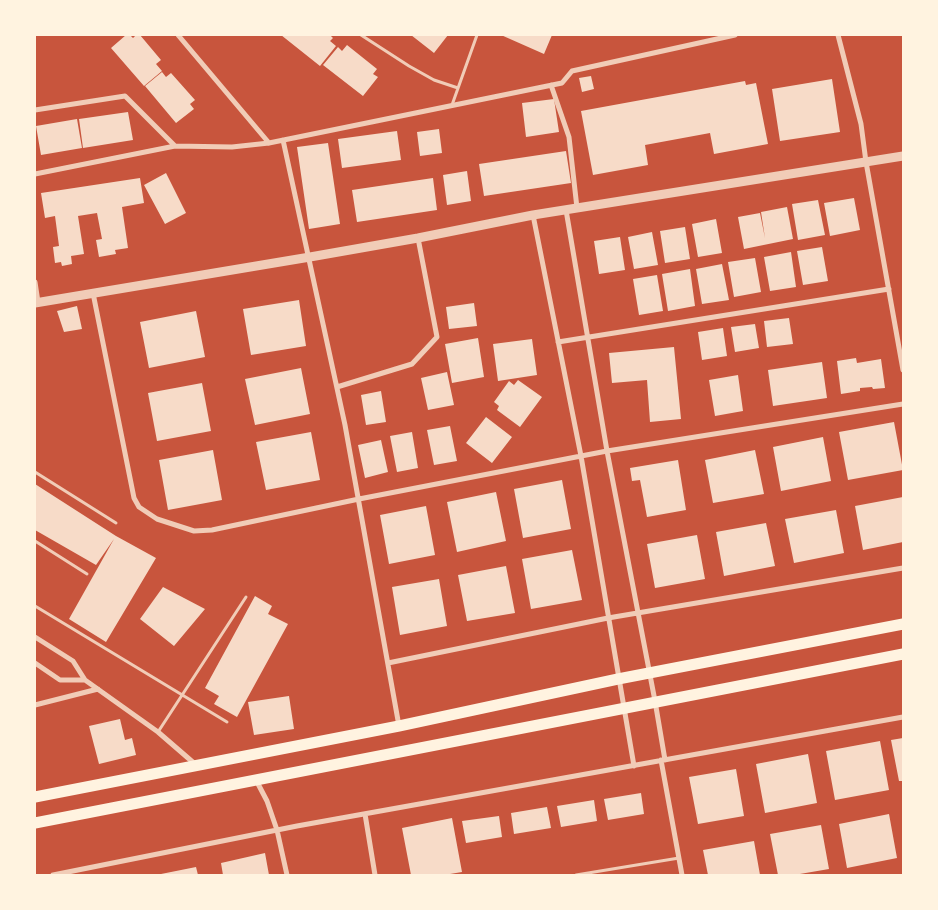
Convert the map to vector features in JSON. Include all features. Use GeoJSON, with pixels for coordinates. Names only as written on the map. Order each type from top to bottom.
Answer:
{"type":"FeatureCollection","features":[{"type":"Feature","properties":{"kind":"highway"},"geometry":{"type":"LineString","coordinates":[[35,797],[399,726],[618,679],[903,624]]}},
{"type":"Feature","properties":{"kind":"highway"},"geometry":{"type":"LineString","coordinates":[[35,823],[903,654]]}},
{"type":"Feature","properties":{"kind":"street"},"geometry":{"type":"LineString","coordinates":[[178,35],[269,143]]}},
{"type":"Feature","properties":{"kind":"street"},"geometry":{"type":"LineString","coordinates":[[35,174],[175,146],[232,147],[269,143],[562,83],[572,71],[735,35]]}},
{"type":"Feature","properties":{"kind":"street"},"geometry":{"type":"LineString","coordinates":[[838,35],[861,124],[903,370]]}},
{"type":"Feature","properties":{"kind":"street"},"geometry":{"type":"LineString","coordinates":[[551,85],[569,138],[577,208]]}},
{"type":"Feature","properties":{"kind":"street"},"geometry":{"type":"LineString","coordinates":[[35,110],[125,96],[175,146]]}},
{"type":"Feature","properties":{"kind":"street"},"geometry":{"type":"LineString","coordinates":[[283,140],[337,387],[399,726]]}},
{"type":"Feature","properties":{"kind":"street"},"geometry":{"type":"LineString","coordinates":[[35,282],[37,302],[310,257],[533,215],[903,156]]}},
{"type":"Feature","properties":{"kind":"street"},"geometry":{"type":"LineString","coordinates":[[566,210],[607,451],[655,701],[682,875]]}},
{"type":"Feature","properties":{"kind":"street"},"geometry":{"type":"LineString","coordinates":[[533,215],[580,456],[634,766]]}},
{"type":"Feature","properties":{"kind":"street"},"geometry":{"type":"LineString","coordinates":[[337,387],[412,364],[437,337],[418,238]]}},
{"type":"Feature","properties":{"kind":"street"},"geometry":{"type":"LineString","coordinates":[[558,342],[889,289]]}},
{"type":"Feature","properties":{"kind":"street"},"geometry":{"type":"LineString","coordinates":[[93,293],[134,498],[139,507],[156,518],[194,531],[212,530],[359,499],[607,451],[903,404]]}},
{"type":"Feature","properties":{"kind":"street"},"geometry":{"type":"LineString","coordinates":[[388,662],[608,618],[903,568]]}},
{"type":"Feature","properties":{"kind":"street"},"geometry":{"type":"LineString","coordinates":[[35,637],[73,661],[85,680],[158,732],[196,766]]}},
{"type":"Feature","properties":{"kind":"street"},"geometry":{"type":"LineString","coordinates":[[35,663],[60,680],[85,680]]}},
{"type":"Feature","properties":{"kind":"street"},"geometry":{"type":"LineString","coordinates":[[35,705],[98,690]]}},
{"type":"Feature","properties":{"kind":"street"},"geometry":{"type":"LineString","coordinates":[[53,875],[277,830],[903,716]]}},
{"type":"Feature","properties":{"kind":"street"},"geometry":{"type":"LineString","coordinates":[[255,780],[267,802],[277,830],[287,875]]}},
{"type":"Feature","properties":{"kind":"street"},"geometry":{"type":"LineString","coordinates":[[365,814],[375,875]]}},
{"type":"Feature","properties":{"kind":"lane"},"geometry":{"type":"LineString","coordinates":[[361,35],[434,80],[458,88]]}},
{"type":"Feature","properties":{"kind":"lane"},"geometry":{"type":"LineString","coordinates":[[452,106],[477,35]]}},
{"type":"Feature","properties":{"kind":"lane"},"geometry":{"type":"LineString","coordinates":[[35,472],[116,523]]}},
{"type":"Feature","properties":{"kind":"lane"},"geometry":{"type":"LineString","coordinates":[[35,541],[88,574]]}},
{"type":"Feature","properties":{"kind":"lane"},"geometry":{"type":"LineString","coordinates":[[158,732],[246,596]]}},
{"type":"Feature","properties":{"kind":"lane"},"geometry":{"type":"LineString","coordinates":[[35,606],[227,722]]}},
{"type":"Feature","properties":{"kind":"lane"},"geometry":{"type":"LineString","coordinates":[[576,875],[678,858]]}},
{"type":"Feature","properties":{"kind":"building"},"geometry":{"type":"Polygon","coordinates":[[[126,35],[130,35],[133,38],[136,35],[140,35],[161,60],[156,64],[162,71],[144,86],[111,48],[126,35]]]}},
{"type":"Feature","properties":{"kind":"building"},"geometry":{"type":"Polygon","coordinates":[[[281,35],[330,35],[333,38],[330,41],[336,46],[320,66],[281,35]]]}},
{"type":"Feature","properties":{"kind":"building"},"geometry":{"type":"Polygon","coordinates":[[[411,35],[448,35],[434,53],[411,35]]]}},
{"type":"Feature","properties":{"kind":"building"},"geometry":{"type":"Polygon","coordinates":[[[501,35],[552,35],[544,54],[501,35]]]}},
{"type":"Feature","properties":{"kind":"building"},"geometry":{"type":"Polygon","coordinates":[[[347,45],[377,69],[373,74],[378,77],[363,96],[323,65],[338,47],[342,51],[347,45]]]}},
{"type":"Feature","properties":{"kind":"building"},"geometry":{"type":"Polygon","coordinates":[[[162,72],[166,77],[171,73],[195,100],[190,104],[194,109],[176,123],[145,86],[162,72]]]}},
{"type":"Feature","properties":{"kind":"building"},"geometry":{"type":"Polygon","coordinates":[[[591,76],[594,89],[582,92],[579,78],[591,76]]]}},
{"type":"Feature","properties":{"kind":"building"},"geometry":{"type":"Polygon","coordinates":[[[832,79],[840,132],[780,141],[772,89],[832,79]]]}},
{"type":"Feature","properties":{"kind":"building"},"geometry":{"type":"Polygon","coordinates":[[[745,81],[746,85],[756,83],[768,144],[714,154],[710,133],[645,145],[648,165],[593,175],[581,111],[745,81]]]}},
{"type":"Feature","properties":{"kind":"building"},"geometry":{"type":"Polygon","coordinates":[[[554,99],[559,132],[526,137],[522,103],[554,99]]]}},
{"type":"Feature","properties":{"kind":"building"},"geometry":{"type":"Polygon","coordinates":[[[128,112],[133,140],[83,148],[79,119],[128,112]]]}},
{"type":"Feature","properties":{"kind":"building"},"geometry":{"type":"Polygon","coordinates":[[[77,119],[82,148],[41,155],[36,126],[77,119]]]}},
{"type":"Feature","properties":{"kind":"building"},"geometry":{"type":"Polygon","coordinates":[[[439,129],[442,153],[420,156],[417,132],[439,129]]]}},
{"type":"Feature","properties":{"kind":"building"},"geometry":{"type":"Polygon","coordinates":[[[397,131],[401,160],[342,168],[338,139],[397,131]]]}},
{"type":"Feature","properties":{"kind":"building"},"geometry":{"type":"Polygon","coordinates":[[[328,143],[340,224],[309,229],[297,147],[328,143]]]}},
{"type":"Feature","properties":{"kind":"building"},"geometry":{"type":"Polygon","coordinates":[[[566,151],[571,183],[484,196],[479,164],[566,151]]]}},
{"type":"Feature","properties":{"kind":"building"},"geometry":{"type":"Polygon","coordinates":[[[467,171],[471,201],[447,205],[443,175],[467,171]]]}},
{"type":"Feature","properties":{"kind":"building"},"geometry":{"type":"Polygon","coordinates":[[[166,173],[186,213],[165,224],[144,185],[166,173]]]}},
{"type":"Feature","properties":{"kind":"building"},"geometry":{"type":"Polygon","coordinates":[[[140,178],[144,203],[122,207],[128,248],[115,250],[116,254],[99,257],[96,240],[102,239],[97,213],[78,216],[84,254],[71,256],[72,264],[62,266],[61,262],[55,263],[53,247],[59,246],[55,216],[45,218],[41,193],[140,178]]]}},
{"type":"Feature","properties":{"kind":"building"},"geometry":{"type":"Polygon","coordinates":[[[433,178],[437,210],[357,222],[352,190],[433,178]]]}},
{"type":"Feature","properties":{"kind":"building"},"geometry":{"type":"Polygon","coordinates":[[[854,198],[860,230],[830,236],[824,203],[854,198]]]}},
{"type":"Feature","properties":{"kind":"building"},"geometry":{"type":"Polygon","coordinates":[[[818,200],[825,235],[798,240],[792,204],[818,200]]]}},
{"type":"Feature","properties":{"kind":"building"},"geometry":{"type":"Polygon","coordinates":[[[787,207],[793,239],[744,249],[738,217],[760,213],[765,238],[761,212],[787,207]]]}},
{"type":"Feature","properties":{"kind":"building"},"geometry":{"type":"Polygon","coordinates":[[[716,219],[722,253],[698,257],[692,224],[716,219]]]}},
{"type":"Feature","properties":{"kind":"building"},"geometry":{"type":"Polygon","coordinates":[[[685,227],[690,259],[665,263],[660,231],[685,227]]]}},
{"type":"Feature","properties":{"kind":"building"},"geometry":{"type":"Polygon","coordinates":[[[652,232],[658,265],[634,269],[628,237],[652,232]]]}},
{"type":"Feature","properties":{"kind":"building"},"geometry":{"type":"Polygon","coordinates":[[[620,237],[625,270],[599,274],[594,241],[620,237]]]}},
{"type":"Feature","properties":{"kind":"building"},"geometry":{"type":"Polygon","coordinates":[[[822,247],[828,281],[803,285],[797,251],[822,247]]]}},
{"type":"Feature","properties":{"kind":"building"},"geometry":{"type":"Polygon","coordinates":[[[791,252],[796,287],[770,291],[764,257],[791,252]]]}},
{"type":"Feature","properties":{"kind":"building"},"geometry":{"type":"Polygon","coordinates":[[[755,258],[761,292],[734,297],[728,262],[755,258]]]}},
{"type":"Feature","properties":{"kind":"building"},"geometry":{"type":"Polygon","coordinates":[[[722,264],[729,300],[702,304],[696,269],[722,264]]]}},
{"type":"Feature","properties":{"kind":"building"},"geometry":{"type":"Polygon","coordinates":[[[690,269],[695,306],[668,311],[662,274],[690,269]]]}},
{"type":"Feature","properties":{"kind":"building"},"geometry":{"type":"Polygon","coordinates":[[[657,275],[663,311],[639,315],[633,279],[657,275]]]}},
{"type":"Feature","properties":{"kind":"building"},"geometry":{"type":"Polygon","coordinates":[[[299,300],[306,346],[251,355],[243,309],[299,300]]]}},
{"type":"Feature","properties":{"kind":"building"},"geometry":{"type":"Polygon","coordinates":[[[474,303],[477,326],[449,329],[446,307],[474,303]]]}},
{"type":"Feature","properties":{"kind":"building"},"geometry":{"type":"Polygon","coordinates":[[[77,306],[82,329],[64,332],[57,311],[77,306]]]}},
{"type":"Feature","properties":{"kind":"building"},"geometry":{"type":"Polygon","coordinates":[[[196,311],[205,357],[149,368],[140,322],[196,311]]]}},
{"type":"Feature","properties":{"kind":"building"},"geometry":{"type":"Polygon","coordinates":[[[789,318],[793,344],[767,347],[764,321],[789,318]]]}},
{"type":"Feature","properties":{"kind":"building"},"geometry":{"type":"Polygon","coordinates":[[[755,324],[759,348],[735,352],[731,327],[755,324]]]}},
{"type":"Feature","properties":{"kind":"building"},"geometry":{"type":"Polygon","coordinates":[[[723,328],[727,356],[702,360],[698,332],[723,328]]]}},
{"type":"Feature","properties":{"kind":"building"},"geometry":{"type":"Polygon","coordinates":[[[478,338],[484,377],[452,383],[445,344],[478,338]]]}},
{"type":"Feature","properties":{"kind":"building"},"geometry":{"type":"Polygon","coordinates":[[[532,339],[537,375],[498,381],[493,344],[532,339]]]}},
{"type":"Feature","properties":{"kind":"building"},"geometry":{"type":"Polygon","coordinates":[[[674,347],[681,419],[650,422],[647,380],[612,383],[609,353],[674,347]]]}},
{"type":"Feature","properties":{"kind":"building"},"geometry":{"type":"Polygon","coordinates":[[[856,358],[857,363],[881,359],[885,388],[860,388],[860,391],[841,394],[837,361],[856,358]]]}},
{"type":"Feature","properties":{"kind":"building"},"geometry":{"type":"Polygon","coordinates":[[[822,362],[827,398],[773,406],[768,370],[822,362]]]}},
{"type":"Feature","properties":{"kind":"building"},"geometry":{"type":"Polygon","coordinates":[[[301,368],[310,414],[255,425],[245,379],[301,368]]]}},
{"type":"Feature","properties":{"kind":"building"},"geometry":{"type":"Polygon","coordinates":[[[447,372],[454,405],[428,410],[421,378],[447,372]]]}},
{"type":"Feature","properties":{"kind":"building"},"geometry":{"type":"Polygon","coordinates":[[[738,375],[743,411],[715,416],[709,380],[738,375]]]}},
{"type":"Feature","properties":{"kind":"building"},"geometry":{"type":"Polygon","coordinates":[[[518,380],[542,397],[520,427],[497,410],[499,406],[494,402],[509,381],[514,385],[518,380]]]}},
{"type":"Feature","properties":{"kind":"building"},"geometry":{"type":"Polygon","coordinates":[[[202,383],[211,431],[157,441],[148,393],[202,383]]]}},
{"type":"Feature","properties":{"kind":"building"},"geometry":{"type":"Polygon","coordinates":[[[381,391],[386,422],[366,425],[361,395],[381,391]]]}},
{"type":"Feature","properties":{"kind":"building"},"geometry":{"type":"Polygon","coordinates":[[[486,417],[512,437],[492,463],[466,443],[486,417]]]}},
{"type":"Feature","properties":{"kind":"building"},"geometry":{"type":"Polygon","coordinates":[[[894,422],[903,470],[848,480],[839,432],[894,422]]]}},
{"type":"Feature","properties":{"kind":"building"},"geometry":{"type":"Polygon","coordinates":[[[450,426],[457,461],[434,465],[427,430],[450,426]]]}},
{"type":"Feature","properties":{"kind":"building"},"geometry":{"type":"Polygon","coordinates":[[[311,432],[320,480],[266,490],[256,442],[311,432]]]}},
{"type":"Feature","properties":{"kind":"building"},"geometry":{"type":"Polygon","coordinates":[[[412,432],[418,468],[397,472],[390,436],[412,432]]]}},
{"type":"Feature","properties":{"kind":"building"},"geometry":{"type":"Polygon","coordinates":[[[823,437],[831,481],[781,491],[773,447],[823,437]]]}},
{"type":"Feature","properties":{"kind":"building"},"geometry":{"type":"Polygon","coordinates":[[[381,440],[388,472],[365,478],[358,445],[381,440]]]}},
{"type":"Feature","properties":{"kind":"building"},"geometry":{"type":"Polygon","coordinates":[[[213,450],[222,500],[168,510],[159,460],[213,450]]]}},
{"type":"Feature","properties":{"kind":"building"},"geometry":{"type":"Polygon","coordinates":[[[755,450],[764,494],[713,503],[705,460],[755,450]]]}},
{"type":"Feature","properties":{"kind":"building"},"geometry":{"type":"Polygon","coordinates":[[[678,460],[686,510],[647,517],[640,480],[632,481],[630,468],[678,460]]]}},
{"type":"Feature","properties":{"kind":"building"},"geometry":{"type":"Polygon","coordinates":[[[562,480],[571,529],[523,538],[514,489],[562,480]]]}},
{"type":"Feature","properties":{"kind":"building"},"geometry":{"type":"Polygon","coordinates":[[[35,484],[116,536],[156,558],[106,642],[69,619],[114,539],[96,565],[35,530],[35,484]]]}},
{"type":"Feature","properties":{"kind":"building"},"geometry":{"type":"Polygon","coordinates":[[[496,492],[506,541],[457,552],[447,502],[496,492]]]}},
{"type":"Feature","properties":{"kind":"building"},"geometry":{"type":"Polygon","coordinates":[[[903,497],[903,542],[863,550],[855,506],[903,497]]]}},
{"type":"Feature","properties":{"kind":"building"},"geometry":{"type":"Polygon","coordinates":[[[426,506],[435,555],[389,564],[380,515],[426,506]]]}},
{"type":"Feature","properties":{"kind":"building"},"geometry":{"type":"Polygon","coordinates":[[[836,510],[844,553],[794,563],[785,519],[836,510]]]}},
{"type":"Feature","properties":{"kind":"building"},"geometry":{"type":"Polygon","coordinates":[[[766,523],[775,566],[724,576],[716,532],[766,523]]]}},
{"type":"Feature","properties":{"kind":"building"},"geometry":{"type":"Polygon","coordinates":[[[697,535],[705,579],[655,588],[647,544],[697,535]]]}},
{"type":"Feature","properties":{"kind":"building"},"geometry":{"type":"Polygon","coordinates":[[[572,550],[582,600],[531,609],[522,559],[572,550]]]}},
{"type":"Feature","properties":{"kind":"building"},"geometry":{"type":"Polygon","coordinates":[[[506,566],[515,613],[467,621],[458,575],[506,566]]]}},
{"type":"Feature","properties":{"kind":"building"},"geometry":{"type":"Polygon","coordinates":[[[439,579],[447,626],[400,635],[392,587],[439,579]]]}},
{"type":"Feature","properties":{"kind":"building"},"geometry":{"type":"Polygon","coordinates":[[[163,587],[205,609],[174,646],[140,619],[163,587]]]}},
{"type":"Feature","properties":{"kind":"building"},"geometry":{"type":"Polygon","coordinates":[[[255,596],[272,606],[268,614],[288,624],[237,717],[214,704],[219,696],[205,688],[255,596]]]}},
{"type":"Feature","properties":{"kind":"building"},"geometry":{"type":"Polygon","coordinates":[[[289,696],[294,729],[254,735],[248,702],[289,696]]]}},
{"type":"Feature","properties":{"kind":"building"},"geometry":{"type":"Polygon","coordinates":[[[120,719],[125,740],[132,738],[136,755],[99,764],[89,726],[120,719]]]}},
{"type":"Feature","properties":{"kind":"building"},"geometry":{"type":"Polygon","coordinates":[[[903,738],[903,781],[899,781],[891,740],[903,738]]]}},
{"type":"Feature","properties":{"kind":"building"},"geometry":{"type":"Polygon","coordinates":[[[880,741],[889,790],[835,800],[826,751],[880,741]]]}},
{"type":"Feature","properties":{"kind":"building"},"geometry":{"type":"Polygon","coordinates":[[[808,754],[817,803],[765,813],[756,764],[808,754]]]}},
{"type":"Feature","properties":{"kind":"building"},"geometry":{"type":"Polygon","coordinates":[[[736,769],[744,816],[698,824],[689,777],[736,769]]]}},
{"type":"Feature","properties":{"kind":"building"},"geometry":{"type":"Polygon","coordinates":[[[641,793],[644,814],[608,820],[604,799],[641,793]]]}},
{"type":"Feature","properties":{"kind":"building"},"geometry":{"type":"Polygon","coordinates":[[[594,800],[597,821],[561,827],[557,806],[594,800]]]}},
{"type":"Feature","properties":{"kind":"building"},"geometry":{"type":"Polygon","coordinates":[[[547,807],[551,828],[514,834],[511,813],[547,807]]]}},
{"type":"Feature","properties":{"kind":"building"},"geometry":{"type":"Polygon","coordinates":[[[889,814],[897,858],[847,868],[839,824],[889,814]]]}},
{"type":"Feature","properties":{"kind":"building"},"geometry":{"type":"Polygon","coordinates":[[[499,816],[502,837],[466,843],[462,821],[499,816]]]}},
{"type":"Feature","properties":{"kind":"building"},"geometry":{"type":"Polygon","coordinates":[[[452,818],[462,872],[444,875],[411,875],[402,828],[452,818]]]}},
{"type":"Feature","properties":{"kind":"building"},"geometry":{"type":"Polygon","coordinates":[[[821,825],[829,869],[794,875],[778,875],[770,834],[821,825]]]}},
{"type":"Feature","properties":{"kind":"building"},"geometry":{"type":"Polygon","coordinates":[[[754,841],[760,875],[708,875],[703,850],[754,841]]]}},
{"type":"Feature","properties":{"kind":"building"},"geometry":{"type":"Polygon","coordinates":[[[265,853],[269,875],[223,875],[221,863],[265,853]]]}},
{"type":"Feature","properties":{"kind":"building"},"geometry":{"type":"Polygon","coordinates":[[[196,867],[198,875],[161,875],[161,874],[196,867]]]}}]}
